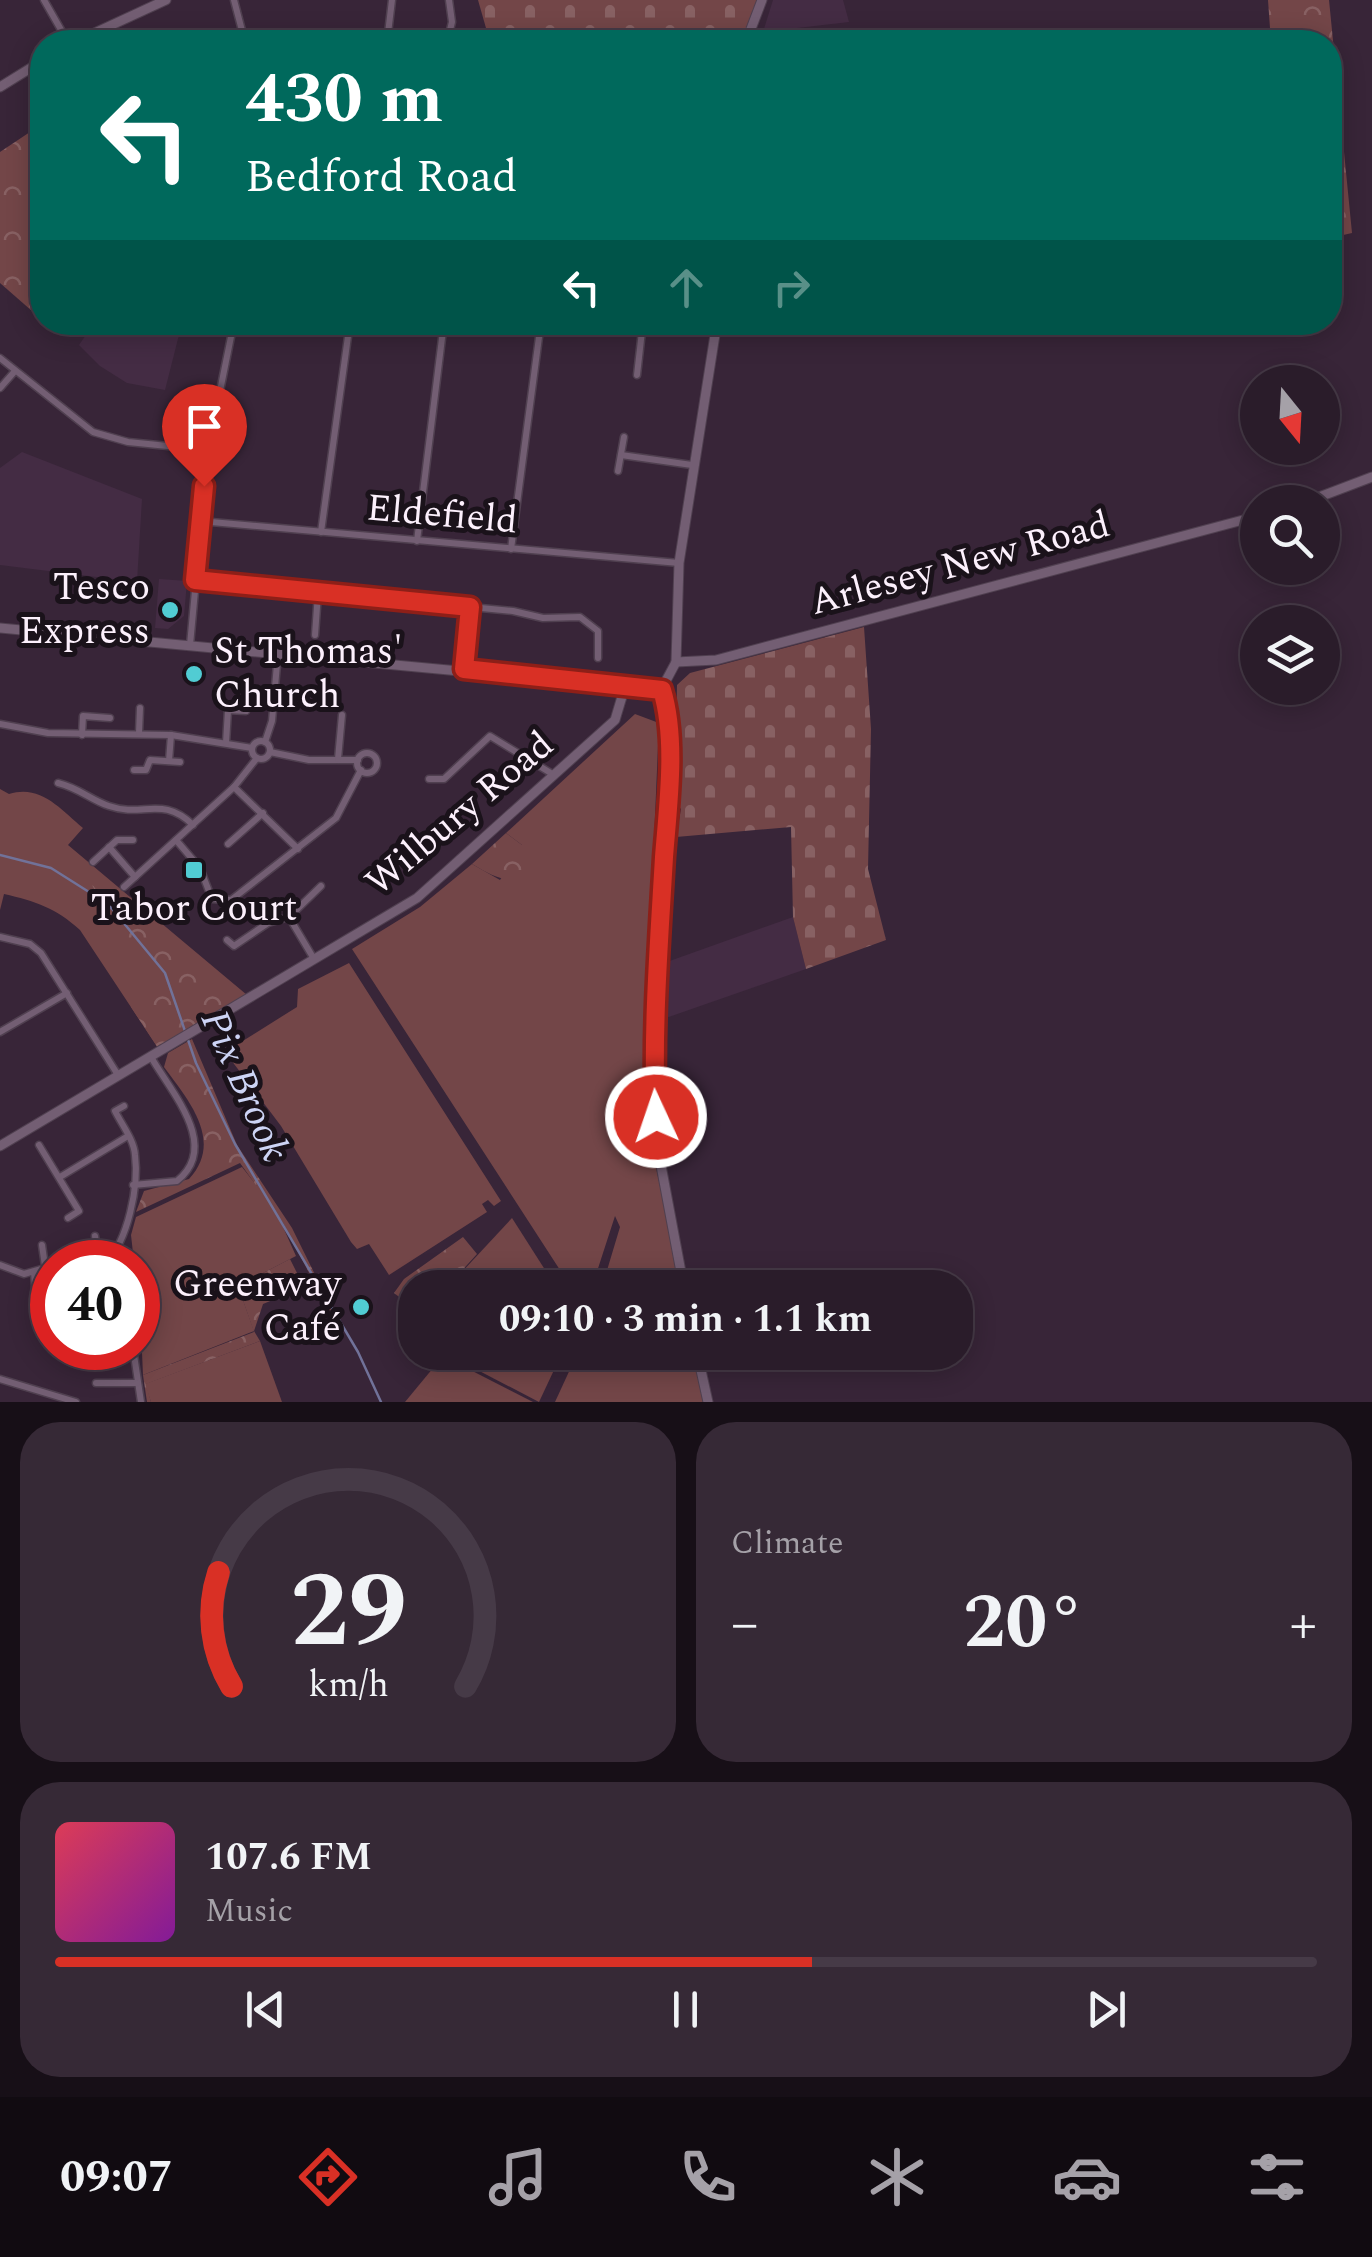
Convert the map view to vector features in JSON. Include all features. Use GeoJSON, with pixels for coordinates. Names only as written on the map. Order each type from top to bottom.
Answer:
{"type":"FeatureCollection","features":[{"type":"Feature","properties":{"kind":"street"},"geometry":{"type":"LineString","coordinates":[[44,0],[63,30]]}},
{"type":"Feature","properties":{"kind":"street"},"geometry":{"type":"LineString","coordinates":[[110,30],[166,0]]}},
{"type":"Feature","properties":{"kind":"street"},"geometry":{"type":"LineString","coordinates":[[234,0],[242,30]]}},
{"type":"Feature","properties":{"kind":"street"},"geometry":{"type":"LineString","coordinates":[[388,30],[392,0]]}},
{"type":"Feature","properties":{"kind":"street"},"geometry":{"type":"LineString","coordinates":[[449,0],[450,30]]}},
{"type":"Feature","properties":{"kind":"street"},"geometry":{"type":"LineString","coordinates":[[751,30],[762,0]]}},
{"type":"Feature","properties":{"kind":"street"},"geometry":{"type":"LineString","coordinates":[[0,87],[30,68]]}},
{"type":"Feature","properties":{"kind":"street"},"geometry":{"type":"LineString","coordinates":[[190,646],[208,450],[231,335]]}},
{"type":"Feature","properties":{"kind":"street"},"geometry":{"type":"LineString","coordinates":[[322,532],[348,335]]}},
{"type":"Feature","properties":{"kind":"street"},"geometry":{"type":"LineString","coordinates":[[416,540],[442,335]]}},
{"type":"Feature","properties":{"kind":"street"},"geometry":{"type":"LineString","coordinates":[[512,549],[539,335]]}},
{"type":"Feature","properties":{"kind":"street"},"geometry":{"type":"LineString","coordinates":[[637,375],[642,335]]}},
{"type":"Feature","properties":{"kind":"street"},"geometry":{"type":"LineString","coordinates":[[681,1270],[657,1144],[653,1063],[667,816],[667,708],[662,690],[676,662],[679,563],[715,335]]}},
{"type":"Feature","properties":{"kind":"street"},"geometry":{"type":"LineString","coordinates":[[0,358],[93,432],[128,442],[208,450]]}},
{"type":"Feature","properties":{"kind":"street"},"geometry":{"type":"LineString","coordinates":[[0,388],[15,371]]}},
{"type":"Feature","properties":{"kind":"street"},"geometry":{"type":"LineString","coordinates":[[618,471],[624,437]]}},
{"type":"Feature","properties":{"kind":"street"},"geometry":{"type":"LineString","coordinates":[[621,455],[692,466]]}},
{"type":"Feature","properties":{"kind":"street"},"geometry":{"type":"LineString","coordinates":[[1340,489],[1372,477]]}},
{"type":"Feature","properties":{"kind":"street","name":"Arlesey New Road"},"geometry":{"type":"LineString","coordinates":[[676,662],[716,660],[1240,521]]}},
{"type":"Feature","properties":{"kind":"street","name":"Eldefield"},"geometry":{"type":"LineString","coordinates":[[200,522],[679,563]]}},
{"type":"Feature","properties":{"kind":"street"},"geometry":{"type":"LineString","coordinates":[[195,580],[470,607],[543,618],[585,618],[598,630],[598,658]]}},
{"type":"Feature","properties":{"kind":"street"},"geometry":{"type":"LineString","coordinates":[[315,636],[318,593]]}},
{"type":"Feature","properties":{"kind":"street"},"geometry":{"type":"LineString","coordinates":[[464,669],[470,607]]}},
{"type":"Feature","properties":{"kind":"street"},"geometry":{"type":"LineString","coordinates":[[0,628],[605,683],[624,690],[662,690]]}},
{"type":"Feature","properties":{"kind":"street"},"geometry":{"type":"LineString","coordinates":[[270,752],[265,742],[272,721],[278,652]]}},
{"type":"Feature","properties":{"kind":"street","name":"Wilbury Road"},"geometry":{"type":"LineString","coordinates":[[0,1146],[417,898],[616,720],[624,690]]}},
{"type":"Feature","properties":{"kind":"street"},"geometry":{"type":"LineString","coordinates":[[138,733],[140,708]]}},
{"type":"Feature","properties":{"kind":"street"},"geometry":{"type":"LineString","coordinates":[[226,743],[228,710],[246,712]]}},
{"type":"Feature","properties":{"kind":"street"},"geometry":{"type":"LineString","coordinates":[[338,759],[342,715]]}},
{"type":"Feature","properties":{"kind":"street"},"geometry":{"type":"LineString","coordinates":[[82,735],[83,716],[110,718]]}},
{"type":"Feature","properties":{"kind":"street"},"geometry":{"type":"LineString","coordinates":[[0,724],[82,735],[171,735],[252,748],[265,742]]}},
{"type":"Feature","properties":{"kind":"street"},"geometry":{"type":"LineString","coordinates":[[169,761],[171,735]]}},
{"type":"Feature","properties":{"kind":"street"},"geometry":{"type":"LineString","coordinates":[[428,779],[444,779],[490,736],[554,775]]}},
{"type":"Feature","properties":{"kind":"street"},"geometry":{"type":"LineString","coordinates":[[252,748],[257,758]]}},
{"type":"Feature","properties":{"kind":"street"},"geometry":{"type":"LineString","coordinates":[[270,752],[309,760],[358,760],[367,753],[377,759],[372,772],[361,770]]}},
{"type":"Feature","properties":{"kind":"street"},"geometry":{"type":"LineString","coordinates":[[257,758],[265,758],[270,752]]}},
{"type":"Feature","properties":{"kind":"street"},"geometry":{"type":"LineString","coordinates":[[124,887],[234,787],[257,758]]}},
{"type":"Feature","properties":{"kind":"street"},"geometry":{"type":"LineString","coordinates":[[134,770],[146,770],[150,760],[180,762]]}},
{"type":"Feature","properties":{"kind":"street"},"geometry":{"type":"LineString","coordinates":[[176,840],[200,868],[208,892],[218,901],[232,900],[341,812],[361,770],[358,760]]}},
{"type":"Feature","properties":{"kind":"street"},"geometry":{"type":"LineString","coordinates":[[58,783],[80,788],[116,808],[167,808],[193,824]]}},
{"type":"Feature","properties":{"kind":"street"},"geometry":{"type":"LineString","coordinates":[[234,787],[298,849]]}},
{"type":"Feature","properties":{"kind":"street"},"geometry":{"type":"LineString","coordinates":[[228,844],[263,813]]}},
{"type":"Feature","properties":{"kind":"street"},"geometry":{"type":"LineString","coordinates":[[93,862],[116,840],[133,840]]}},
{"type":"Feature","properties":{"kind":"street"},"geometry":{"type":"LineString","coordinates":[[110,847],[135,877]]}},
{"type":"Feature","properties":{"kind":"street"},"geometry":{"type":"LineString","coordinates":[[227,940],[234,946],[268,923],[289,917],[321,886]]}},
{"type":"Feature","properties":{"kind":"street"},"geometry":{"type":"LineString","coordinates":[[289,917],[315,961]]}},
{"type":"Feature","properties":{"kind":"street"},"geometry":{"type":"LineString","coordinates":[[0,937],[34,946],[119,1076]]}},
{"type":"Feature","properties":{"kind":"street"},"geometry":{"type":"LineString","coordinates":[[0,1032],[66,993]]}},
{"type":"Feature","properties":{"kind":"street"},"geometry":{"type":"LineString","coordinates":[[133,1185],[177,1181],[191,1166],[196,1151],[191,1125],[151,1057]]}},
{"type":"Feature","properties":{"kind":"street"},"geometry":{"type":"LineString","coordinates":[[120,1240],[136,1156],[115,1112],[124,1106]]}},
{"type":"Feature","properties":{"kind":"street"},"geometry":{"type":"LineString","coordinates":[[60,1178],[128,1136]]}},
{"type":"Feature","properties":{"kind":"street"},"geometry":{"type":"LineString","coordinates":[[39,1145],[79,1211],[68,1218]]}},
{"type":"Feature","properties":{"kind":"street"},"geometry":{"type":"LineString","coordinates":[[95,1236],[96,1240]]}},
{"type":"Feature","properties":{"kind":"street"},"geometry":{"type":"LineString","coordinates":[[0,1265],[30,1273]]}},
{"type":"Feature","properties":{"kind":"street"},"geometry":{"type":"LineString","coordinates":[[136,1370],[141,1402]]}},
{"type":"Feature","properties":{"kind":"street"},"geometry":{"type":"LineString","coordinates":[[701,1370],[708,1402]]}},
{"type":"Feature","properties":{"kind":"street"},"geometry":{"type":"LineString","coordinates":[[0,1379],[76,1402]]}},
{"type":"Feature","properties":{"kind":"street"},"geometry":{"type":"LineString","coordinates":[[96,1383],[137,1383]]}},
{"type":"Feature","properties":{"kind":"shaded area"},"geometry":{"type":"Polygon","coordinates":[[[773,0],[843,0],[849,22],[780,30],[764,30],[773,0]]]}},
{"type":"Feature","properties":{"kind":"shaded area"},"geometry":{"type":"Polygon","coordinates":[[[86,335],[179,335],[165,390],[127,383],[100,366],[79,345],[86,335]]]}},
{"type":"Feature","properties":{"kind":"shaded area"},"geometry":{"type":"Polygon","coordinates":[[[22,452],[142,499],[137,582],[0,565],[0,468],[22,452]]]}},
{"type":"Feature","properties":{"kind":"shaded area"},"geometry":{"type":"Polygon","coordinates":[[[159,579],[187,581],[184,616],[168,629],[155,628],[159,579]]]}},
{"type":"Feature","properties":{"kind":"shaded area"},"geometry":{"type":"Polygon","coordinates":[[[793,917],[806,969],[663,1019],[664,963],[793,917]]]}},
{"type":"Feature","properties":{"kind":"green space"},"geometry":{"type":"Polygon","coordinates":[[[478,0],[760,0],[749,30],[487,30],[478,0]]]}},
{"type":"Feature","properties":{"kind":"green space"},"geometry":{"type":"Polygon","coordinates":[[[1268,0],[1329,0],[1332,30],[1270,30],[1268,0]]]}},
{"type":"Feature","properties":{"kind":"green space"},"geometry":{"type":"Polygon","coordinates":[[[30,132],[30,309],[0,283],[0,152],[30,132]]]}},
{"type":"Feature","properties":{"kind":"green space"},"geometry":{"type":"Polygon","coordinates":[[[1342,132],[1352,233],[1342,235],[1342,132]]]}},
{"type":"Feature","properties":{"kind":"green space"},"geometry":{"type":"Polygon","coordinates":[[[864,627],[871,729],[868,869],[886,940],[806,969],[793,917],[791,827],[676,837],[681,809],[675,802],[677,685],[690,673],[864,627]]]}},
{"type":"Feature","properties":{"kind":"green space"},"geometry":{"type":"Polygon","coordinates":[[[635,714],[659,723],[641,1146],[649,1134],[677,1270],[607,1270],[620,1227],[615,1216],[598,1270],[560,1270],[352,949],[420,907],[472,864],[500,880],[522,845],[506,833],[635,714]]]}},
{"type":"Feature","properties":{"kind":"green space"},"geometry":{"type":"Polygon","coordinates":[[[0,789],[9,794],[31,792],[58,806],[83,828],[68,845],[247,995],[158,1048],[71,922],[35,903],[4,894],[0,910],[0,789]]]}},
{"type":"Feature","properties":{"kind":"green space"},"geometry":{"type":"Polygon","coordinates":[[[506,833],[522,845],[532,874],[501,878],[472,864],[506,833]]]}},
{"type":"Feature","properties":{"kind":"green space"},"geometry":{"type":"Polygon","coordinates":[[[84,865],[244,1000],[158,1048],[131,1007],[163,986],[93,887],[84,865]]]}},
{"type":"Feature","properties":{"kind":"green space"},"geometry":{"type":"Polygon","coordinates":[[[349,963],[501,1201],[494,1206],[488,1200],[482,1204],[487,1212],[389,1275],[369,1244],[357,1249],[351,1242],[281,1126],[225,1052],[297,1007],[298,989],[349,963]]]}},
{"type":"Feature","properties":{"kind":"green space"},"geometry":{"type":"Polygon","coordinates":[[[192,1039],[237,1145],[292,1228],[332,1309],[329,1311],[283,1223],[240,1163],[136,1212],[144,1191],[189,1179],[199,1165],[203,1136],[199,1122],[164,1067],[168,1053],[192,1039]]]}},
{"type":"Feature","properties":{"kind":"green space"},"geometry":{"type":"Polygon","coordinates":[[[242,1167],[275,1209],[296,1256],[238,1286],[254,1331],[160,1368],[160,1240],[132,1240],[136,1217],[242,1167]]]}},
{"type":"Feature","properties":{"kind":"green space"},"geometry":{"type":"Polygon","coordinates":[[[512,1218],[545,1270],[464,1270],[512,1218]]]}},
{"type":"Feature","properties":{"kind":"green space"},"geometry":{"type":"Polygon","coordinates":[[[463,1237],[477,1254],[462,1270],[417,1270],[463,1237]]]}},
{"type":"Feature","properties":{"kind":"green space"},"geometry":{"type":"Polygon","coordinates":[[[290,1259],[304,1287],[263,1304],[254,1331],[260,1341],[146,1384],[151,1402],[147,1402],[143,1375],[254,1332],[238,1286],[290,1259]]]}},
{"type":"Feature","properties":{"kind":"green space"},"geometry":{"type":"Polygon","coordinates":[[[260,1341],[282,1402],[151,1402],[145,1384],[260,1341]]]}},
{"type":"Feature","properties":{"kind":"green space"},"geometry":{"type":"Polygon","coordinates":[[[431,1370],[470,1370],[533,1402],[405,1402],[431,1370]]]}},
{"type":"Feature","properties":{"kind":"green space"},"geometry":{"type":"Polygon","coordinates":[[[478,1370],[554,1370],[539,1402],[478,1370]]]}},
{"type":"Feature","properties":{"kind":"green space"},"geometry":{"type":"Polygon","coordinates":[[[570,1370],[697,1370],[703,1402],[555,1402],[570,1370]]]}},
{"type":"Feature","properties":{"kind":"waterway","name":"Pix Brook"},"geometry":{"type":"LineString","coordinates":[[0,855],[51,868],[108,904],[165,973],[196,1063],[235,1144],[358,1352],[381,1402]]}},
{"type":"Feature","properties":{"kind":"place","name":"Tesco Express"},"geometry":{"type":"Point","coordinates":[170,610]}},
{"type":"Feature","properties":{"kind":"place","name":"St Thomas' Church"},"geometry":{"type":"Point","coordinates":[194,674]}},
{"type":"Feature","properties":{"kind":"place","name":"Tabor Court"},"geometry":{"type":"Point","coordinates":[194,870]}},
{"type":"Feature","properties":{"kind":"place","name":"Greenway Café"},"geometry":{"type":"Point","coordinates":[361,1307]}},
{"type":"Feature","properties":{"kind":"route"},"geometry":{"type":"LineString","coordinates":[[204,486],[195,580],[470,607],[464,669],[605,683],[624,690],[662,690],[667,708],[667,816],[653,1063],[656,1117]]}}]}
